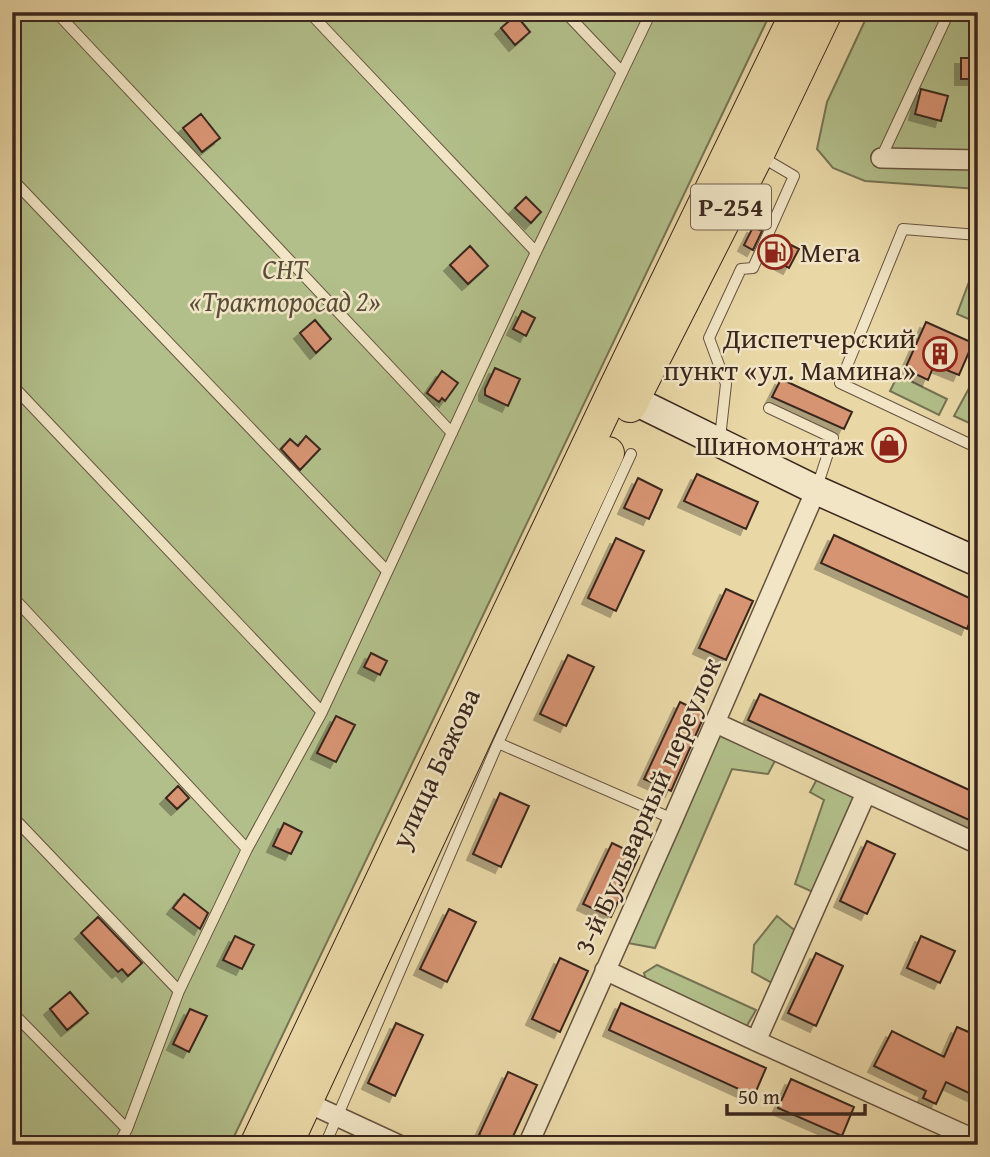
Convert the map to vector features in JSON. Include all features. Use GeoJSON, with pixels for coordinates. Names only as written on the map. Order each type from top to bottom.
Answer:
{"type":"FeatureCollection","features":[{"type":"Feature","properties":{"kind":"main road","name":"Р-254"},"geometry":{"type":"LineString","coordinates":[[623,395],[797,12]]}},
{"type":"Feature","properties":{"kind":"main road","name":"Р-254"},"geometry":{"type":"LineString","coordinates":[[623,395],[758,154],[826,12]]}},
{"type":"Feature","properties":{"kind":"main road"},"geometry":{"type":"LineString","coordinates":[[623,395],[816,490],[978,562]]}},
{"type":"Feature","properties":{"kind":"main road","name":"улица Бажова"},"geometry":{"type":"LineString","coordinates":[[286,1145],[623,395]]}},
{"type":"Feature","properties":{"kind":"main road","name":"улица Бажова"},"geometry":{"type":"LineString","coordinates":[[256,1145],[623,395]]}},
{"type":"Feature","properties":{"kind":"street"},"geometry":{"type":"LineString","coordinates":[[881,158],[978,160]]}},
{"type":"Feature","properties":{"kind":"street","name":"3-й Бульварный переулок"},"geometry":{"type":"LineString","coordinates":[[528,1145],[716,723],[816,490]]}},
{"type":"Feature","properties":{"kind":"street"},"geometry":{"type":"LineString","coordinates":[[716,723],[978,844]]}},
{"type":"Feature","properties":{"kind":"street"},"geometry":{"type":"LineString","coordinates":[[756,1041],[866,793]]}},
{"type":"Feature","properties":{"kind":"street"},"geometry":{"type":"LineString","coordinates":[[605,970],[978,1141]]}},
{"type":"Feature","properties":{"kind":"street"},"geometry":{"type":"LineString","coordinates":[[306,1102],[399,1145]]}},
{"type":"Feature","properties":{"kind":"lane"},"geometry":{"type":"LineString","coordinates":[[56,12],[452,433]]}},
{"type":"Feature","properties":{"kind":"lane"},"geometry":{"type":"LineString","coordinates":[[309,12],[536,253]]}},
{"type":"Feature","properties":{"kind":"lane"},"geometry":{"type":"LineString","coordinates":[[565,12],[622,72]]}},
{"type":"Feature","properties":{"kind":"lane"},"geometry":{"type":"LineString","coordinates":[[118,1145],[127,1129],[179,991],[247,849],[322,712],[651,12]]}},
{"type":"Feature","properties":{"kind":"lane"},"geometry":{"type":"LineString","coordinates":[[881,158],[948,12]]}},
{"type":"Feature","properties":{"kind":"lane"},"geometry":{"type":"LineString","coordinates":[[719,442],[726,384],[709,338],[741,269],[753,268],[794,176],[758,154]]}},
{"type":"Feature","properties":{"kind":"lane"},"geometry":{"type":"LineString","coordinates":[[12,179],[387,571]]}},
{"type":"Feature","properties":{"kind":"lane"},"geometry":{"type":"LineString","coordinates":[[978,235],[903,229],[840,383],[978,448]]}},
{"type":"Feature","properties":{"kind":"lane"},"geometry":{"type":"LineString","coordinates":[[12,385],[322,712]]}},
{"type":"Feature","properties":{"kind":"lane"},"geometry":{"type":"LineString","coordinates":[[769,408],[833,438],[816,490]]}},
{"type":"Feature","properties":{"kind":"lane"},"geometry":{"type":"LineString","coordinates":[[325,1145],[498,743],[631,454]]}},
{"type":"Feature","properties":{"kind":"lane"},"geometry":{"type":"LineString","coordinates":[[12,596],[247,849]]}},
{"type":"Feature","properties":{"kind":"lane"},"geometry":{"type":"LineString","coordinates":[[498,743],[673,819]]}},
{"type":"Feature","properties":{"kind":"lane"},"geometry":{"type":"LineString","coordinates":[[12,816],[179,991]]}},
{"type":"Feature","properties":{"kind":"lane"},"geometry":{"type":"LineString","coordinates":[[12,1012],[127,1129]]}},
{"type":"Feature","properties":{"kind":"green space","name":"СНТ «Тракторосад 2»"},"geometry":{"type":"Polygon","coordinates":[[[12,12],[771,12],[230,1145],[12,1145],[12,12]]]}},
{"type":"Feature","properties":{"kind":"green space"},"geometry":{"type":"Polygon","coordinates":[[[869,12],[978,12],[978,189],[865,181],[833,168],[817,149],[827,102],[869,12]]]}},
{"type":"Feature","properties":{"kind":"green space"},"geometry":{"type":"Polygon","coordinates":[[[972,274],[978,274],[978,323],[957,314],[972,274]]]}},
{"type":"Feature","properties":{"kind":"green space"},"geometry":{"type":"Polygon","coordinates":[[[898,375],[947,399],[939,415],[890,391],[898,375]]]}},
{"type":"Feature","properties":{"kind":"green space"},"geometry":{"type":"Polygon","coordinates":[[[973,381],[978,382],[978,427],[954,416],[973,381]]]}},
{"type":"Feature","properties":{"kind":"green space"},"geometry":{"type":"Polygon","coordinates":[[[718,735],[776,759],[768,774],[732,769],[655,948],[628,943],[718,735]]]}},
{"type":"Feature","properties":{"kind":"green space"},"geometry":{"type":"Polygon","coordinates":[[[817,779],[857,798],[815,893],[795,884],[824,800],[810,792],[817,779]]]}},
{"type":"Feature","properties":{"kind":"green space"},"geometry":{"type":"Polygon","coordinates":[[[777,916],[798,933],[772,983],[752,972],[754,945],[777,916]]]}},
{"type":"Feature","properties":{"kind":"green space"},"geometry":{"type":"Polygon","coordinates":[[[657,965],[756,1010],[745,1029],[647,985],[644,973],[657,965]]]}},
{"type":"Feature","properties":{"kind":"building"},"geometry":{"type":"Polygon","coordinates":[[[516,15],[530,32],[515,45],[501,28],[516,15]]]}},
{"type":"Feature","properties":{"kind":"building"},"geometry":{"type":"Polygon","coordinates":[[[961,58],[978,58],[978,79],[961,79],[961,58]]]}},
{"type":"Feature","properties":{"kind":"building"},"geometry":{"type":"Polygon","coordinates":[[[921,89],[948,96],[941,121],[915,114],[921,89]]]}},
{"type":"Feature","properties":{"kind":"building"},"geometry":{"type":"Polygon","coordinates":[[[201,114],[220,138],[202,152],[183,128],[201,114]]]}},
{"type":"Feature","properties":{"kind":"building"},"geometry":{"type":"Polygon","coordinates":[[[526,197],[541,212],[531,223],[515,208],[526,197]]]}},
{"type":"Feature","properties":{"kind":"building"},"geometry":{"type":"Polygon","coordinates":[[[753,227],[762,231],[753,250],[744,245],[753,227]]]}},
{"type":"Feature","properties":{"kind":"building"},"geometry":{"type":"Polygon","coordinates":[[[775,237],[799,249],[789,268],[766,256],[775,237]]]}},
{"type":"Feature","properties":{"kind":"building"},"geometry":{"type":"Polygon","coordinates":[[[470,246],[488,266],[468,284],[450,265],[470,246]]]}},
{"type":"Feature","properties":{"kind":"building"},"geometry":{"type":"Polygon","coordinates":[[[522,311],[535,318],[526,336],[513,329],[522,311]]]}},
{"type":"Feature","properties":{"kind":"building"},"geometry":{"type":"Polygon","coordinates":[[[315,320],[331,339],[316,353],[300,333],[315,320]]]}},
{"type":"Feature","properties":{"kind":"building","name":"Диспетчерский пункт «ул. Мамина»"},"geometry":{"type":"Polygon","coordinates":[[[926,322],[973,343],[959,375],[934,365],[928,380],[905,369],[926,322]]]}},
{"type":"Feature","properties":{"kind":"building"},"geometry":{"type":"Polygon","coordinates":[[[495,368],[520,379],[508,406],[485,395],[495,368]]]}},
{"type":"Feature","properties":{"kind":"building"},"geometry":{"type":"Polygon","coordinates":[[[442,371],[458,383],[445,401],[442,398],[439,402],[427,393],[442,371]]]}},
{"type":"Feature","properties":{"kind":"building"},"geometry":{"type":"Polygon","coordinates":[[[781,379],[852,412],[844,429],[772,397],[781,379]]]}},
{"type":"Feature","properties":{"kind":"building"},"geometry":{"type":"Polygon","coordinates":[[[306,436],[320,449],[300,470],[281,449],[290,439],[298,446],[306,436]]]}},
{"type":"Feature","properties":{"kind":"building"},"geometry":{"type":"Polygon","coordinates":[[[697,474],[758,502],[746,529],[684,501],[697,474]]]}},
{"type":"Feature","properties":{"kind":"building"},"geometry":{"type":"Polygon","coordinates":[[[638,478],[662,490],[649,519],[624,508],[638,478]]]}},
{"type":"Feature","properties":{"kind":"building"},"geometry":{"type":"Polygon","coordinates":[[[834,535],[978,602],[967,629],[821,563],[834,535]]]}},
{"type":"Feature","properties":{"kind":"building"},"geometry":{"type":"Polygon","coordinates":[[[616,538],[644,551],[616,611],[588,598],[616,538]]]}},
{"type":"Feature","properties":{"kind":"building"},"geometry":{"type":"Polygon","coordinates":[[[726,589],[753,601],[726,660],[699,648],[726,589]]]}},
{"type":"Feature","properties":{"kind":"building"},"geometry":{"type":"Polygon","coordinates":[[[371,653],[387,661],[380,675],[364,667],[371,653]]]}},
{"type":"Feature","properties":{"kind":"building"},"geometry":{"type":"Polygon","coordinates":[[[568,655],[594,667],[566,726],[540,714],[568,655]]]}},
{"type":"Feature","properties":{"kind":"building"},"geometry":{"type":"Polygon","coordinates":[[[760,694],[978,794],[978,824],[748,720],[760,694]]]}},
{"type":"Feature","properties":{"kind":"building"},"geometry":{"type":"Polygon","coordinates":[[[680,702],[705,714],[671,791],[644,779],[680,702]]]}},
{"type":"Feature","properties":{"kind":"building"},"geometry":{"type":"Polygon","coordinates":[[[336,716],[355,725],[336,762],[317,753],[336,716]]]}},
{"type":"Feature","properties":{"kind":"building"},"geometry":{"type":"Polygon","coordinates":[[[178,786],[189,798],[177,809],[166,798],[178,786]]]}},
{"type":"Feature","properties":{"kind":"building"},"geometry":{"type":"Polygon","coordinates":[[[500,793],[529,806],[501,867],[473,854],[500,793]]]}},
{"type":"Feature","properties":{"kind":"building"},"geometry":{"type":"Polygon","coordinates":[[[284,823],[302,832],[291,854],[273,846],[284,823]]]}},
{"type":"Feature","properties":{"kind":"building"},"geometry":{"type":"Polygon","coordinates":[[[867,841],[895,854],[867,914],[840,901],[867,841]]]}},
{"type":"Feature","properties":{"kind":"building"},"geometry":{"type":"Polygon","coordinates":[[[612,843],[639,856],[611,917],[583,904],[612,843]]]}},
{"type":"Feature","properties":{"kind":"building"},"geometry":{"type":"Polygon","coordinates":[[[184,894],[208,913],[200,929],[173,908],[184,894]]]}},
{"type":"Feature","properties":{"kind":"building"},"geometry":{"type":"Polygon","coordinates":[[[449,909],[476,922],[447,982],[420,969],[449,909]]]}},
{"type":"Feature","properties":{"kind":"building"},"geometry":{"type":"Polygon","coordinates":[[[98,917],[142,963],[128,976],[122,969],[118,972],[81,933],[98,917]]]}},
{"type":"Feature","properties":{"kind":"building"},"geometry":{"type":"Polygon","coordinates":[[[235,936],[254,945],[242,969],[223,960],[235,936]]]}},
{"type":"Feature","properties":{"kind":"building"},"geometry":{"type":"Polygon","coordinates":[[[921,936],[955,951],[940,983],[907,968],[921,936]]]}},
{"type":"Feature","properties":{"kind":"building"},"geometry":{"type":"Polygon","coordinates":[[[816,953],[843,966],[816,1026],[788,1013],[816,953]]]}},
{"type":"Feature","properties":{"kind":"building"},"geometry":{"type":"Polygon","coordinates":[[[560,958],[588,971],[560,1032],[532,1019],[560,958]]]}},
{"type":"Feature","properties":{"kind":"building"},"geometry":{"type":"Polygon","coordinates":[[[70,992],[88,1013],[67,1030],[50,1009],[70,992]]]}},
{"type":"Feature","properties":{"kind":"building"},"geometry":{"type":"Polygon","coordinates":[[[621,1003],[766,1068],[754,1096],[609,1030],[621,1003]]]}},
{"type":"Feature","properties":{"kind":"building"},"geometry":{"type":"Polygon","coordinates":[[[190,1009],[207,1016],[189,1052],[173,1044],[190,1009]]]}},
{"type":"Feature","properties":{"kind":"building"},"geometry":{"type":"Polygon","coordinates":[[[396,1023],[423,1035],[395,1096],[368,1083],[396,1023]]]}},
{"type":"Feature","properties":{"kind":"building"},"geometry":{"type":"Polygon","coordinates":[[[957,1027],[978,1036],[978,1085],[973,1095],[946,1082],[936,1104],[923,1098],[926,1091],[874,1066],[892,1031],[944,1057],[957,1027]]]}},
{"type":"Feature","properties":{"kind":"building"},"geometry":{"type":"Polygon","coordinates":[[[508,1072],[537,1085],[509,1145],[500,1145],[479,1135],[508,1072]]]}},
{"type":"Feature","properties":{"kind":"building"},"geometry":{"type":"Polygon","coordinates":[[[791,1079],[854,1107],[842,1136],[778,1108],[791,1079]]]}},
{"type":"Feature","properties":{"kind":"place","name":"Мега"},"geometry":{"type":"Point","coordinates":[775,252]}},
{"type":"Feature","properties":{"kind":"place","name":"Диспетчерский пункт «ул. Мамина»"},"geometry":{"type":"Point","coordinates":[940,354]}},
{"type":"Feature","properties":{"kind":"place","name":"Шиномонтаж"},"geometry":{"type":"Point","coordinates":[889,445]}}]}
